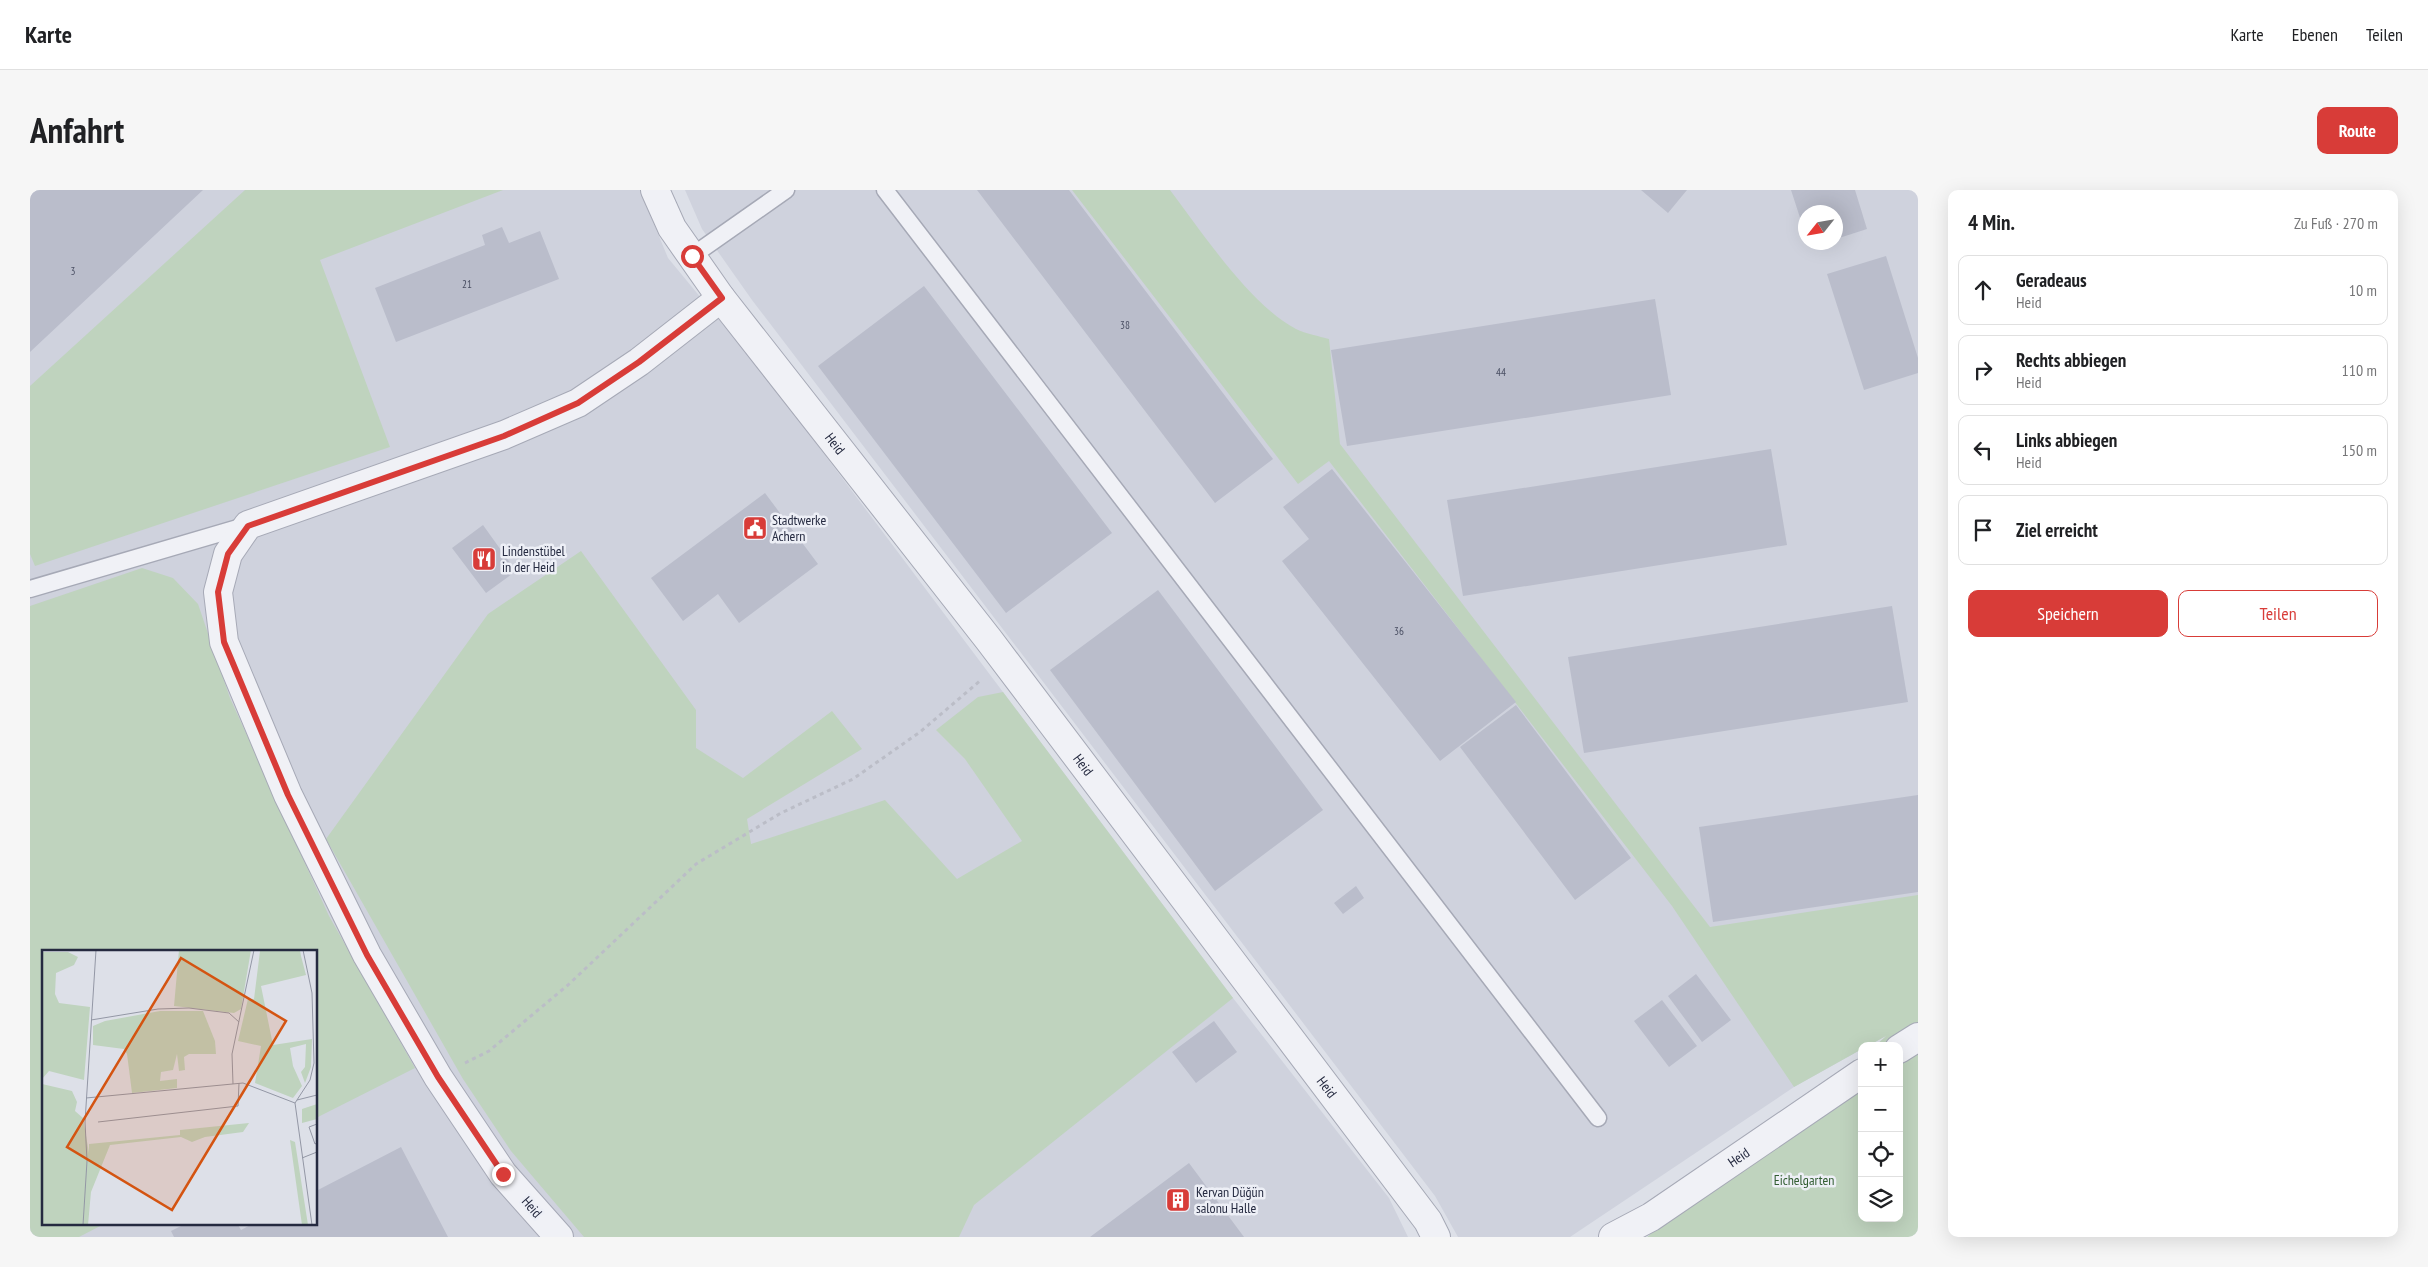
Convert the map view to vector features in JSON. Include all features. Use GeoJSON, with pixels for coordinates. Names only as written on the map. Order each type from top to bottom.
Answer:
{"type":"FeatureCollection","features":[{"type":"Feature","properties":{"kind":"street","name":"Heid"},"geometry":{"type":"LineString","coordinates":[[655,190],[672,228],[722,298],[1004,660],[1428,1221],[1436,1237]]}},
{"type":"Feature","properties":{"kind":"street"},"geometry":{"type":"LineString","coordinates":[[248,526],[504,436],[578,403],[639,362],[722,298]]}},
{"type":"Feature","properties":{"kind":"street","name":"Heid"},"geometry":{"type":"LineString","coordinates":[[248,526],[228,554],[218,592],[224,642],[288,795],[367,955],[438,1077],[503,1174],[559,1237]]}},
{"type":"Feature","properties":{"kind":"street"},"geometry":{"type":"LineString","coordinates":[[1903,1046],[1918,1037]]}},
{"type":"Feature","properties":{"kind":"street","name":"Heid"},"geometry":{"type":"LineString","coordinates":[[1613,1237],[1651,1217],[1858,1076]]}},
{"type":"Feature","properties":{"kind":"lane"},"geometry":{"type":"LineString","coordinates":[[692,256],[786,190]]}},
{"type":"Feature","properties":{"kind":"lane"},"geometry":{"type":"LineString","coordinates":[[885,190],[1598,1118]]}},
{"type":"Feature","properties":{"kind":"lane"},"geometry":{"type":"LineString","coordinates":[[30,589],[248,526]]}},
{"type":"Feature","properties":{"kind":"path"},"geometry":{"type":"LineString","coordinates":[[438,1077],[489,1051],[568,985],[696,864],[781,813],[853,778],[920,732],[1004,660]]}},
{"type":"Feature","properties":{"kind":"shaded area"},"geometry":{"type":"Polygon","coordinates":[[[30,190],[640,190],[668,258],[767,378],[1233,998],[1389,1198],[1408,1237],[30,1237],[30,190]]]}},
{"type":"Feature","properties":{"kind":"shaded area"},"geometry":{"type":"Polygon","coordinates":[[[685,190],[1918,190],[1918,1017],[1875,1042],[1858,1042],[1858,1051],[1794,1087],[1570,1237],[1458,1237],[1435,1196],[752,300],[702,229],[685,190]]]}},
{"type":"Feature","properties":{"kind":"green space"},"geometry":{"type":"Polygon","coordinates":[[[245,190],[503,190],[320,260],[390,447],[35,566],[30,554],[30,386],[245,190]]]}},
{"type":"Feature","properties":{"kind":"green space","name":"Eichelgarten"},"geometry":{"type":"Polygon","coordinates":[[[1072,190],[1170,190],[1228,266],[1262,303],[1279,318],[1296,329],[1329,339],[1340,444],[1710,927],[1918,895],[1918,1237],[1647,1237],[1858,1060],[1858,1222],[1903,1222],[1903,1042],[1879,1042],[1886,1036],[1875,1042],[1858,1042],[1858,1051],[1794,1087],[1672,906],[1329,461],[1298,484],[1072,190]]]}},
{"type":"Feature","properties":{"kind":"green space"},"geometry":{"type":"Polygon","coordinates":[[[581,551],[696,710],[696,748],[743,778],[832,711],[862,749],[747,819],[751,844],[885,800],[957,879],[1022,841],[965,759],[936,730],[978,697],[1003,692],[1233,998],[974,1205],[959,1237],[584,1237],[511,1151],[463,1079],[326,839],[488,614],[581,551]]]}},
{"type":"Feature","properties":{"kind":"green space"},"geometry":{"type":"Polygon","coordinates":[[[142,568],[173,578],[198,604],[230,698],[329,916],[415,1068],[318,1117],[318,950],[42,950],[42,1224],[104,1224],[79,1237],[30,1237],[30,606],[142,568]]]}},
{"type":"Feature","properties":{"kind":"building"},"geometry":{"type":"Polygon","coordinates":[[[30,190],[203,190],[30,352],[30,190]]]}},
{"type":"Feature","properties":{"kind":"building"},"geometry":{"type":"Polygon","coordinates":[[[977,190],[1069,190],[1273,459],[1215,503],[977,190]]]}},
{"type":"Feature","properties":{"kind":"building"},"geometry":{"type":"Polygon","coordinates":[[[1641,190],[1687,190],[1668,213],[1641,190]]]}},
{"type":"Feature","properties":{"kind":"building"},"geometry":{"type":"Polygon","coordinates":[[[1791,190],[1855,190],[1867,229],[1843,237],[1843,205],[1798,205],[1798,212],[1791,190]]]}},
{"type":"Feature","properties":{"kind":"building"},"geometry":{"type":"Polygon","coordinates":[[[502,227],[509,243],[540,231],[559,279],[396,342],[375,288],[485,245],[482,235],[502,227]]]}},
{"type":"Feature","properties":{"kind":"building"},"geometry":{"type":"Polygon","coordinates":[[[1886,256],[1918,358],[1918,373],[1864,390],[1827,274],[1886,256]]]}},
{"type":"Feature","properties":{"kind":"building"},"geometry":{"type":"Polygon","coordinates":[[[924,286],[1112,533],[1006,613],[818,366],[924,286]]]}},
{"type":"Feature","properties":{"kind":"building"},"geometry":{"type":"Polygon","coordinates":[[[1655,299],[1671,395],[1347,446],[1331,350],[1655,299]]]}},
{"type":"Feature","properties":{"kind":"building"},"geometry":{"type":"Polygon","coordinates":[[[1771,449],[1787,545],[1463,596],[1447,500],[1771,449]]]}},
{"type":"Feature","properties":{"kind":"building"},"geometry":{"type":"Polygon","coordinates":[[[1332,469],[1516,702],[1440,761],[1282,561],[1309,539],[1283,507],[1332,469]]]}},
{"type":"Feature","properties":{"kind":"building","name":"Stadtwerke Achern"},"geometry":{"type":"Polygon","coordinates":[[[765,493],[818,564],[739,623],[718,594],[683,621],[651,578],[765,493]]]}},
{"type":"Feature","properties":{"kind":"building","name":"Lindenstübel in der Heid"},"geometry":{"type":"Polygon","coordinates":[[[483,525],[516,571],[486,593],[452,548],[483,525]]]}},
{"type":"Feature","properties":{"kind":"building"},"geometry":{"type":"Polygon","coordinates":[[[1158,590],[1323,810],[1215,891],[1050,670],[1158,590]]]}},
{"type":"Feature","properties":{"kind":"building"},"geometry":{"type":"Polygon","coordinates":[[[1892,606],[1908,702],[1584,753],[1568,657],[1892,606]]]}},
{"type":"Feature","properties":{"kind":"building"},"geometry":{"type":"Polygon","coordinates":[[[1516,705],[1631,858],[1575,900],[1460,747],[1516,705]]]}},
{"type":"Feature","properties":{"kind":"building"},"geometry":{"type":"Polygon","coordinates":[[[1918,795],[1918,892],[1713,922],[1699,827],[1918,795]]]}},
{"type":"Feature","properties":{"kind":"building"},"geometry":{"type":"Polygon","coordinates":[[[1356,886],[1364,898],[1343,914],[1334,903],[1356,886]]]}},
{"type":"Feature","properties":{"kind":"building"},"geometry":{"type":"Polygon","coordinates":[[[1696,974],[1731,1020],[1702,1042],[1668,996],[1696,974]]]}},
{"type":"Feature","properties":{"kind":"building"},"geometry":{"type":"Polygon","coordinates":[[[1662,1000],[1697,1046],[1669,1067],[1634,1021],[1662,1000]]]}},
{"type":"Feature","properties":{"kind":"building"},"geometry":{"type":"Polygon","coordinates":[[[1214,1021],[1237,1052],[1196,1083],[1172,1052],[1214,1021]]]}},
{"type":"Feature","properties":{"kind":"building"},"geometry":{"type":"Polygon","coordinates":[[[401,1147],[448,1237],[174,1237],[171,1231],[185,1224],[238,1224],[241,1230],[252,1224],[318,1224],[318,1190],[401,1147]]]}},
{"type":"Feature","properties":{"kind":"building","name":"Kervan Düğün salonu Halle"},"geometry":{"type":"Polygon","coordinates":[[[1189,1163],[1244,1237],[1090,1237],[1189,1163]]]}},
{"type":"Feature","properties":{"kind":"place","name":"Stadtwerke Achern"},"geometry":{"type":"Point","coordinates":[755,528]}},
{"type":"Feature","properties":{"kind":"place","name":"Lindenstübel in der Heid"},"geometry":{"type":"Point","coordinates":[484,559]}},
{"type":"Feature","properties":{"kind":"place","name":"Kervan Düğün salonu Halle"},"geometry":{"type":"Point","coordinates":[1178,1200]}},
{"type":"Feature","properties":{"kind":"route"},"geometry":{"type":"LineString","coordinates":[[503,1174],[438,1077],[367,955],[288,795],[224,642],[218,592],[228,554],[248,526],[504,436],[578,403],[639,362],[722,298],[692,256]]}}]}
